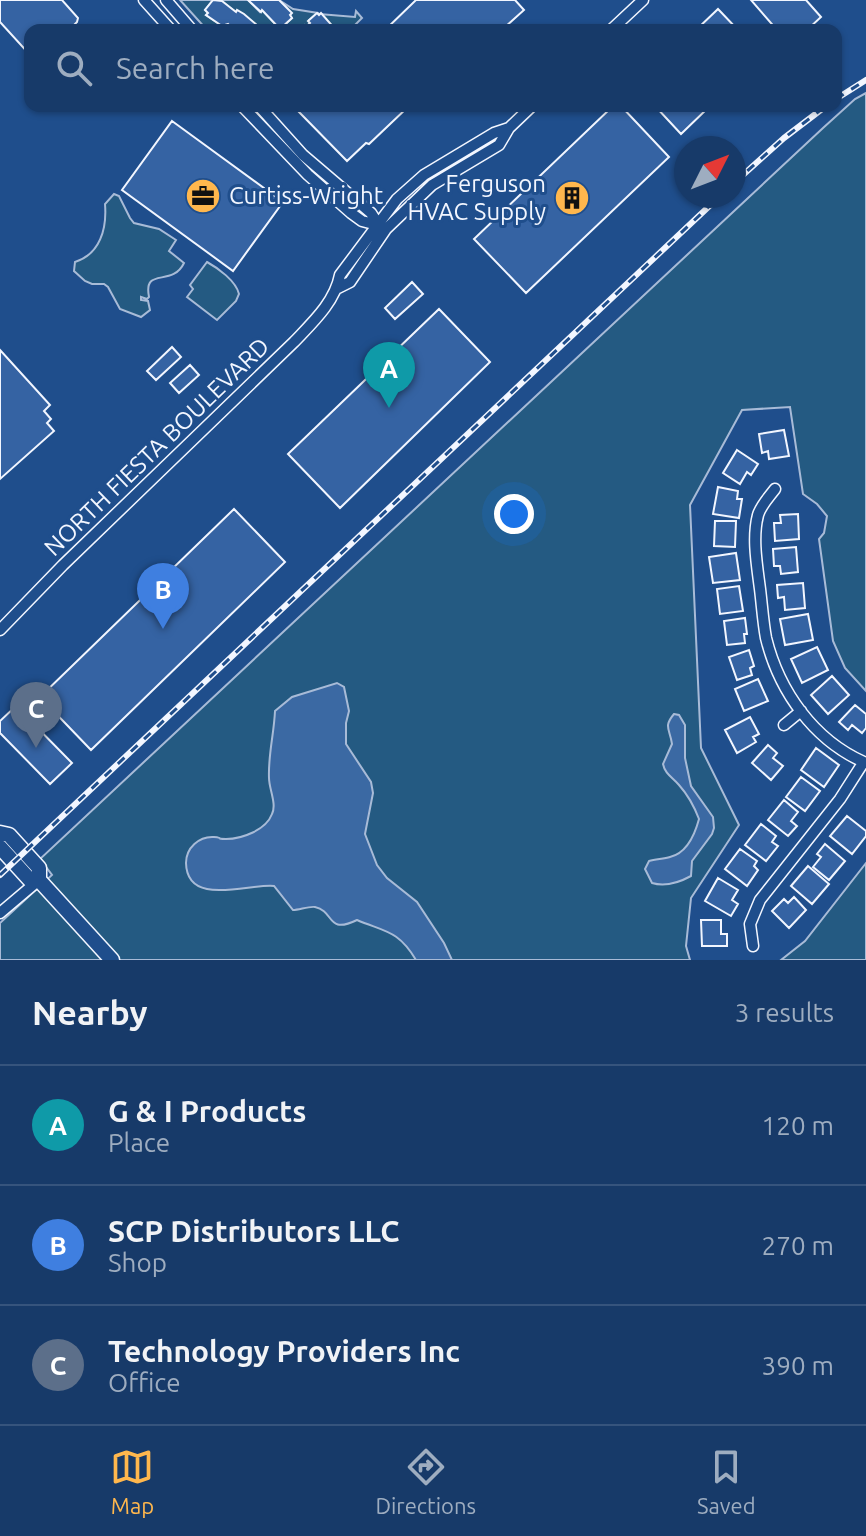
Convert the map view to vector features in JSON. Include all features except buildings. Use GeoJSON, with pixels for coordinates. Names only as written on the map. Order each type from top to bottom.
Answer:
{"type":"FeatureCollection","features":[{"type":"Feature","properties":{"kind":"main road"},"geometry":{"type":"LineString","coordinates":[[0,833],[9,835],[39,868],[39,880],[112,960]]}},
{"type":"Feature","properties":{"kind":"main road"},"geometry":{"type":"LineString","coordinates":[[0,847],[30,880],[39,880]]}},
{"type":"Feature","properties":{"kind":"street"},"geometry":{"type":"LineString","coordinates":[[144,0],[166,24]]}},
{"type":"Feature","properties":{"kind":"street"},"geometry":{"type":"LineString","coordinates":[[166,0],[187,24]]}},
{"type":"Feature","properties":{"kind":"street"},"geometry":{"type":"LineString","coordinates":[[617,24],[643,0]]}},
{"type":"Feature","properties":{"kind":"street"},"geometry":{"type":"LineString","coordinates":[[248,112],[308,175],[351,213],[362,221],[382,226]]}},
{"type":"Feature","properties":{"kind":"street"},"geometry":{"type":"LineString","coordinates":[[264,112],[303,155],[382,226]]}},
{"type":"Feature","properties":{"kind":"street","name":"NORTH FIESTA BOULEVARD"},"geometry":{"type":"LineString","coordinates":[[0,630],[318,316],[338,288],[340,275],[382,226],[397,199],[424,175],[494,133],[509,128],[526,112]]}},
{"type":"Feature","properties":{"kind":"street"},"geometry":{"type":"LineString","coordinates":[[753,946],[750,924],[760,900],[865,763],[833,745],[811,724],[786,691],[773,660],[766,636],[756,532],[758,513],[775,489]]}},
{"type":"Feature","properties":{"kind":"street"},"geometry":{"type":"LineString","coordinates":[[784,725],[801,711]]}},
{"type":"Feature","properties":{"kind":"street"},"geometry":{"type":"LineString","coordinates":[[0,913],[39,880]]}},
{"type":"Feature","properties":{"kind":"shaded area"},"geometry":{"type":"Polygon","coordinates":[[[180,0],[213,0],[205,10],[206,15],[219,24],[202,24],[180,0]]]}},
{"type":"Feature","properties":{"kind":"shaded area"},"geometry":{"type":"Polygon","coordinates":[[[219,0],[248,0],[275,24],[255,24],[219,0]]]}},
{"type":"Feature","properties":{"kind":"shaded area"},"geometry":{"type":"Polygon","coordinates":[[[279,0],[293,9],[355,17],[356,11],[362,18],[356,24],[329,24],[317,13],[309,20],[310,23],[285,24],[292,18],[291,13],[279,0]]]}},
{"type":"Feature","properties":{"kind":"shaded area"},"geometry":{"type":"Polygon","coordinates":[[[866,93],[866,691],[845,668],[833,641],[819,539],[824,533],[827,516],[803,494],[790,407],[742,410],[690,505],[701,748],[739,825],[691,898],[686,946],[690,960],[0,960],[0,923],[52,875],[40,859],[737,208],[746,208],[746,200],[842,111],[866,93]]]}},
{"type":"Feature","properties":{"kind":"shaded area"},"geometry":{"type":"Polygon","coordinates":[[[114,194],[119,196],[134,223],[159,229],[176,240],[169,251],[184,263],[173,274],[150,282],[149,297],[141,297],[141,300],[148,301],[150,310],[141,317],[120,309],[104,284],[85,281],[74,271],[75,262],[96,247],[105,222],[105,204],[114,194]]]}},
{"type":"Feature","properties":{"kind":"shaded area"},"geometry":{"type":"Polygon","coordinates":[[[207,262],[230,280],[239,294],[217,320],[187,297],[193,289],[190,285],[207,262]]]}},
{"type":"Feature","properties":{"kind":"shaded area"},"geometry":{"type":"Polygon","coordinates":[[[337,683],[344,687],[349,711],[346,744],[371,782],[373,793],[365,834],[377,865],[387,878],[417,902],[452,960],[416,960],[397,937],[383,930],[357,920],[335,924],[326,913],[315,907],[293,910],[274,886],[208,889],[197,885],[189,877],[187,858],[191,848],[199,841],[208,837],[226,839],[246,835],[269,820],[274,806],[269,769],[275,711],[292,697],[337,683]]]}},
{"type":"Feature","properties":{"kind":"shaded area"},"geometry":{"type":"Polygon","coordinates":[[[674,714],[679,715],[685,725],[685,758],[691,786],[713,817],[714,828],[692,861],[691,876],[672,883],[657,884],[652,883],[645,869],[649,861],[676,855],[686,847],[699,819],[688,797],[663,764],[672,744],[668,725],[674,714]]]}},
{"type":"Feature","properties":{"kind":"shaded area"},"geometry":{"type":"Polygon","coordinates":[[[866,863],[866,960],[781,960],[805,941],[866,863]]]}},
{"type":"Feature","properties":{"kind":"railway"},"geometry":{"type":"LineString","coordinates":[[842,95],[866,80]]}},
{"type":"Feature","properties":{"kind":"railway"},"geometry":{"type":"LineString","coordinates":[[746,172],[818,112]]}},
{"type":"Feature","properties":{"kind":"railway"},"geometry":{"type":"LineString","coordinates":[[0,875],[707,208]]}},
{"type":"Feature","properties":{"kind":"place","name":"Curtiss-Wright"},"geometry":{"type":"Point","coordinates":[203,196]}},
{"type":"Feature","properties":{"kind":"place","name":"Ferguson HVAC Supply"},"geometry":{"type":"Point","coordinates":[572,198]}},
{"type":"Feature","properties":{"kind":"place","name":"G & I Products"},"geometry":{"type":"Point","coordinates":[389,408]}},
{"type":"Feature","properties":{"kind":"place","name":"SCP Distributors LLC"},"geometry":{"type":"Point","coordinates":[163,629]}},
{"type":"Feature","properties":{"kind":"place","name":"Technology Providers Inc"},"geometry":{"type":"Point","coordinates":[36,748]}}]}
